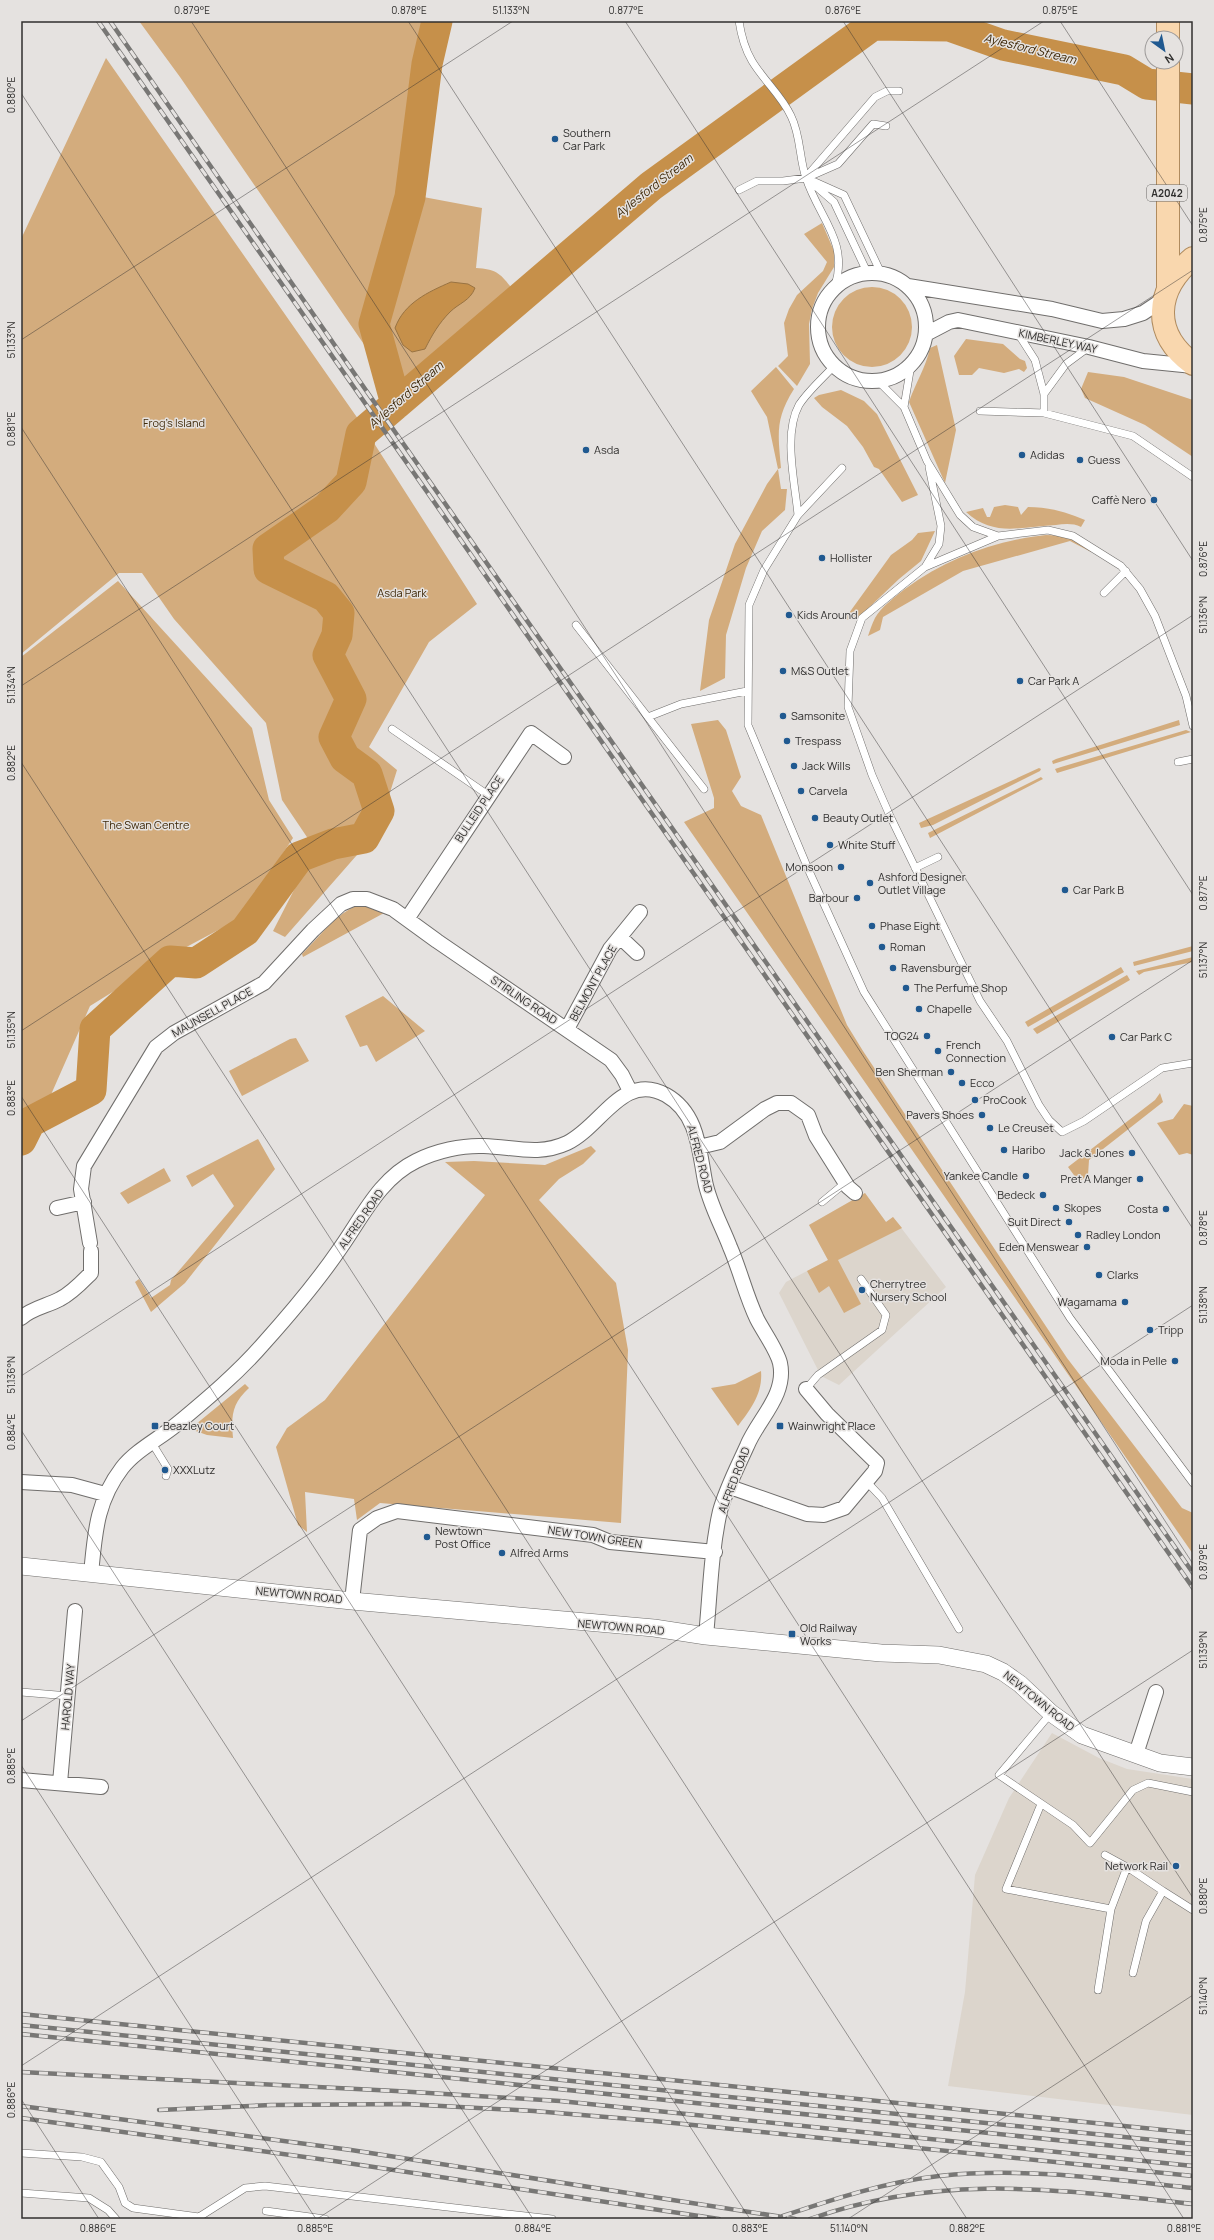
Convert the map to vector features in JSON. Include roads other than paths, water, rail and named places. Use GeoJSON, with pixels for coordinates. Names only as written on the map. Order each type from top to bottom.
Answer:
{"type":"FeatureCollection","features":[{"type":"Feature","properties":{"kind":"main road","name":"A2042"},"geometry":{"type":"LineString","coordinates":[[1166,292],[1168,70]]}},
{"type":"Feature","properties":{"kind":"main road"},"geometry":{"type":"LineString","coordinates":[[1193,258],[1178,270],[1166,292],[1163,319],[1169,338],[1180,354],[1193,365]]}},
{"type":"Feature","properties":{"kind":"street"},"geometry":{"type":"LineString","coordinates":[[874,273],[895,277],[908,286],[919,300],[925,316],[926,334],[921,351],[911,365],[896,376],[878,381],[862,380],[847,375],[834,366],[825,354],[819,340],[817,326],[820,311],[826,298],[835,286],[845,279],[874,273]]}},
{"type":"Feature","properties":{"kind":"street"},"geometry":{"type":"LineString","coordinates":[[908,286],[1052,309],[1102,321],[1124,318],[1143,313],[1166,292]]}},
{"type":"Feature","properties":{"kind":"street","name":"KIMBERLEY WAY"},"geometry":{"type":"LineString","coordinates":[[926,334],[949,322],[958,320],[1089,347],[1144,361],[1193,365]]}},
{"type":"Feature","properties":{"kind":"street","name":"BULLEID PLACE"},"geometry":{"type":"LineString","coordinates":[[407,919],[488,794],[531,734],[564,757]]}},
{"type":"Feature","properties":{"kind":"street","name":"MAUNSELL PLACE"},"geometry":{"type":"LineString","coordinates":[[21,1318],[26,1313],[61,1299],[78,1286],[91,1273],[91,1247],[81,1189],[84,1166],[146,1062],[165,1039],[264,983],[313,930],[341,904],[354,899],[367,899],[393,909],[407,919]]}},
{"type":"Feature","properties":{"kind":"street","name":"BELMONT PLACE"},"geometry":{"type":"LineString","coordinates":[[567,1030],[610,950],[640,912]]}},
{"type":"Feature","properties":{"kind":"street","name":"STIRLING ROAD"},"geometry":{"type":"LineString","coordinates":[[407,919],[611,1060],[622,1075],[630,1091]]}},
{"type":"Feature","properties":{"kind":"street","name":"BELMONT PLACE"},"geometry":{"type":"LineString","coordinates":[[620,937],[637,953]]}},
{"type":"Feature","properties":{"kind":"street","name":"ALFRED ROAD"},"geometry":{"type":"LineString","coordinates":[[91,1574],[96,1520],[105,1494],[124,1466],[175,1426],[244,1366],[266,1342],[339,1252],[377,1193],[400,1170],[420,1159],[458,1148],[482,1146],[537,1152],[559,1147],[574,1140],[589,1128],[616,1101],[630,1091],[640,1088],[666,1095],[687,1114],[699,1147],[706,1186],[755,1315],[780,1362],[775,1399],[751,1436],[721,1509],[706,1636]]}},
{"type":"Feature","properties":{"kind":"street"},"geometry":{"type":"LineString","coordinates":[[699,1147],[720,1142],[765,1110],[778,1103],[791,1103],[808,1115],[816,1136],[850,1188]]}},
{"type":"Feature","properties":{"kind":"street"},"geometry":{"type":"LineString","coordinates":[[57,1208],[84,1202]]}},
{"type":"Feature","properties":{"kind":"street"},"geometry":{"type":"LineString","coordinates":[[730,1487],[807,1514],[824,1515],[844,1508],[875,1471],[876,1463],[827,1414],[806,1388]]}},
{"type":"Feature","properties":{"kind":"street"},"geometry":{"type":"LineString","coordinates":[[21,1482],[72,1485],[105,1494]]}},
{"type":"Feature","properties":{"kind":"street","name":"NEW TOWN GREEN"},"geometry":{"type":"LineString","coordinates":[[352,1601],[360,1530],[377,1518],[397,1511],[593,1535],[610,1542],[715,1552]]}},
{"type":"Feature","properties":{"kind":"street","name":"NEWTOWN ROAD"},"geometry":{"type":"LineString","coordinates":[[21,1566],[352,1601],[654,1628],[706,1636],[881,1653],[939,1655],[986,1664],[1003,1672],[1020,1684],[1051,1713],[1082,1735],[1160,1763],[1193,1767]]}},
{"type":"Feature","properties":{"kind":"street","name":"HAROLD WAY"},"geometry":{"type":"LineString","coordinates":[[60,1784],[69,1696],[77,1641],[75,1611]]}},
{"type":"Feature","properties":{"kind":"street"},"geometry":{"type":"LineString","coordinates":[[1136,1754],[1156,1692]]}},
{"type":"Feature","properties":{"kind":"street"},"geometry":{"type":"LineString","coordinates":[[21,1780],[101,1787]]}},
{"type":"Feature","properties":{"kind":"lane"},"geometry":{"type":"LineString","coordinates":[[739,21],[745,47],[753,62],[792,116],[806,178],[839,253],[839,275],[835,286]]}},
{"type":"Feature","properties":{"kind":"lane"},"geometry":{"type":"LineString","coordinates":[[806,178],[875,97],[886,91],[899,91]]}},
{"type":"Feature","properties":{"kind":"lane"},"geometry":{"type":"LineString","coordinates":[[739,190],[757,181],[783,181],[806,178],[838,164],[873,124],[886,126]]}},
{"type":"Feature","properties":{"kind":"lane"},"geometry":{"type":"LineString","coordinates":[[806,178],[834,202],[874,273]]}},
{"type":"Feature","properties":{"kind":"lane"},"geometry":{"type":"LineString","coordinates":[[806,178],[844,195],[874,273]]}},
{"type":"Feature","properties":{"kind":"lane"},"geometry":{"type":"LineString","coordinates":[[1017,332],[1035,360],[1044,394],[1044,413]]}},
{"type":"Feature","properties":{"kind":"lane"},"geometry":{"type":"LineString","coordinates":[[1044,394],[1066,364],[1089,347]]}},
{"type":"Feature","properties":{"kind":"lane"},"geometry":{"type":"LineString","coordinates":[[904,407],[911,365]]}},
{"type":"Feature","properties":{"kind":"lane"},"geometry":{"type":"LineString","coordinates":[[798,515],[791,442],[793,421],[799,405],[834,366]]}},
{"type":"Feature","properties":{"kind":"lane"},"geometry":{"type":"LineString","coordinates":[[878,381],[904,407],[927,461],[960,515],[973,527],[998,536]]}},
{"type":"Feature","properties":{"kind":"lane"},"geometry":{"type":"LineString","coordinates":[[980,411],[1044,413],[1133,436],[1193,477]]}},
{"type":"Feature","properties":{"kind":"lane"},"geometry":{"type":"LineString","coordinates":[[925,567],[939,544],[941,526],[927,461]]}},
{"type":"Feature","properties":{"kind":"lane"},"geometry":{"type":"LineString","coordinates":[[842,468],[798,515],[764,570],[749,605],[747,691],[748,724],[808,871],[864,992],[1070,1318],[1193,1484]]}},
{"type":"Feature","properties":{"kind":"lane"},"geometry":{"type":"LineString","coordinates":[[1193,726],[1186,696],[1155,616],[1140,589],[1126,571],[1073,536],[1048,530],[998,536],[925,567],[862,618],[850,651],[848,707],[875,782],[915,868],[986,1010],[1006,1041],[1049,1120],[1062,1132],[1084,1121],[1162,1068],[1193,1063]]}},
{"type":"Feature","properties":{"kind":"lane"},"geometry":{"type":"LineString","coordinates":[[1104,593],[1126,571]]}},
{"type":"Feature","properties":{"kind":"lane"},"geometry":{"type":"LineString","coordinates":[[576,625],[704,789]]}},
{"type":"Feature","properties":{"kind":"lane"},"geometry":{"type":"LineString","coordinates":[[648,717],[681,704],[747,691]]}},
{"type":"Feature","properties":{"kind":"lane"},"geometry":{"type":"LineString","coordinates":[[392,729],[488,794]]}},
{"type":"Feature","properties":{"kind":"lane"},"geometry":{"type":"LineString","coordinates":[[1178,762],[1193,759]]}},
{"type":"Feature","properties":{"kind":"lane"},"geometry":{"type":"LineString","coordinates":[[915,868],[938,857]]}},
{"type":"Feature","properties":{"kind":"lane"},"geometry":{"type":"LineString","coordinates":[[822,1202],[850,1188]]}},
{"type":"Feature","properties":{"kind":"lane"},"geometry":{"type":"LineString","coordinates":[[806,1388],[818,1375],[882,1330],[886,1315],[861,1279]]}},
{"type":"Feature","properties":{"kind":"lane"},"geometry":{"type":"LineString","coordinates":[[152,1444],[168,1469],[166,1476]]}},
{"type":"Feature","properties":{"kind":"lane"},"geometry":{"type":"LineString","coordinates":[[866,1481],[882,1498],[959,1629]]}},
{"type":"Feature","properties":{"kind":"lane"},"geometry":{"type":"LineString","coordinates":[[21,1692],[69,1696]]}},
{"type":"Feature","properties":{"kind":"lane"},"geometry":{"type":"LineString","coordinates":[[1051,1713],[999,1775],[1074,1825],[1090,1843],[1133,1790],[1148,1783],[1193,1792]]}},
{"type":"Feature","properties":{"kind":"lane"},"geometry":{"type":"LineString","coordinates":[[1041,1804],[1006,1889],[1111,1909]]}},
{"type":"Feature","properties":{"kind":"lane"},"geometry":{"type":"LineString","coordinates":[[1105,1855],[1127,1867],[1193,1910]]}},
{"type":"Feature","properties":{"kind":"lane"},"geometry":{"type":"LineString","coordinates":[[1098,1990],[1111,1909],[1127,1867]]}},
{"type":"Feature","properties":{"kind":"lane"},"geometry":{"type":"LineString","coordinates":[[1133,1973],[1146,1921],[1163,1891]]}},
{"type":"Feature","properties":{"kind":"lane"},"geometry":{"type":"LineString","coordinates":[[21,2152],[82,2157],[100,2162],[119,2187],[126,2203],[133,2208],[199,2218],[245,2188],[265,2186],[552,2219]]}},
{"type":"Feature","properties":{"kind":"lane"},"geometry":{"type":"LineString","coordinates":[[21,2193],[89,2198],[108,2210],[116,2219]]}},
{"type":"Feature","properties":{"kind":"lane"},"geometry":{"type":"LineString","coordinates":[[266,2211],[325,2219]]}},
{"type":"Feature","properties":{"kind":"waterway"},"geometry":{"type":"LineString","coordinates":[[396,404],[374,324],[410,197],[427,64],[437,21]]}},
{"type":"Feature","properties":{"kind":"waterway","name":"Aylesford Stream"},"geometry":{"type":"LineString","coordinates":[[21,1140],[30,1122],[91,1090],[95,1029],[170,961],[196,963],[245,931],[299,857],[333,844],[364,838],[379,811],[367,774],[345,758],[334,737],[351,699],[328,655],[337,635],[339,613],[326,597],[269,569],[268,549],[327,508],[351,482],[361,434],[651,186],[873,25],[949,26],[1003,45],[1124,70],[1147,84],[1193,89]]}},
{"type":"Feature","properties":{"kind":"railway"},"geometry":{"type":"LineString","coordinates":[[98,21],[1193,1588]]}},
{"type":"Feature","properties":{"kind":"railway"},"geometry":{"type":"LineString","coordinates":[[110,21],[372,399],[1193,1573]]}},
{"type":"Feature","properties":{"kind":"railway"},"geometry":{"type":"LineString","coordinates":[[21,2014],[1193,2133]]}},
{"type":"Feature","properties":{"kind":"railway"},"geometry":{"type":"LineString","coordinates":[[21,2025],[1193,2144]]}},
{"type":"Feature","properties":{"kind":"railway"},"geometry":{"type":"LineString","coordinates":[[21,2034],[1193,2154]]}},
{"type":"Feature","properties":{"kind":"railway"},"geometry":{"type":"LineString","coordinates":[[21,2072],[560,2101],[1193,2166]]}},
{"type":"Feature","properties":{"kind":"railway"},"geometry":{"type":"LineString","coordinates":[[159,2110],[271,2105],[405,2104],[534,2111],[654,2121],[1193,2176]]}},
{"type":"Feature","properties":{"kind":"railway"},"geometry":{"type":"LineString","coordinates":[[21,2106],[351,2150],[795,2219]]}},
{"type":"Feature","properties":{"kind":"railway"},"geometry":{"type":"LineString","coordinates":[[21,2118],[334,2161],[719,2219]]}},
{"type":"Feature","properties":{"kind":"railway"},"geometry":{"type":"LineString","coordinates":[[783,2216],[841,2197],[879,2187],[899,2182],[939,2176],[1034,2173],[1193,2188]]}},
{"type":"Feature","properties":{"kind":"railway"},"geometry":{"type":"LineString","coordinates":[[810,2219],[859,2204],[907,2195],[954,2190],[1047,2190],[1193,2204]]}},
{"type":"Feature","properties":{"kind":"place","name":"Southern Car Park"},"geometry":{"type":"Point","coordinates":[555,139]}},
{"type":"Feature","properties":{"kind":"place","name":"Asda"},"geometry":{"type":"Point","coordinates":[586,450]}},
{"type":"Feature","properties":{"kind":"place","name":"Adidas"},"geometry":{"type":"Point","coordinates":[1022,455]}},
{"type":"Feature","properties":{"kind":"place","name":"Guess"},"geometry":{"type":"Point","coordinates":[1080,460]}},
{"type":"Feature","properties":{"kind":"place","name":"Caffè Nero"},"geometry":{"type":"Point","coordinates":[1154,500]}},
{"type":"Feature","properties":{"kind":"place","name":"Hollister"},"geometry":{"type":"Point","coordinates":[822,558]}},
{"type":"Feature","properties":{"kind":"place","name":"Kids Around"},"geometry":{"type":"Point","coordinates":[789,615]}},
{"type":"Feature","properties":{"kind":"place","name":"M&S Outlet"},"geometry":{"type":"Point","coordinates":[783,671]}},
{"type":"Feature","properties":{"kind":"place","name":"Car Park A"},"geometry":{"type":"Point","coordinates":[1020,681]}},
{"type":"Feature","properties":{"kind":"place","name":"Samsonite"},"geometry":{"type":"Point","coordinates":[783,716]}},
{"type":"Feature","properties":{"kind":"place","name":"Trespass"},"geometry":{"type":"Point","coordinates":[787,741]}},
{"type":"Feature","properties":{"kind":"place","name":"Jack Wills"},"geometry":{"type":"Point","coordinates":[794,766]}},
{"type":"Feature","properties":{"kind":"place","name":"Carvela"},"geometry":{"type":"Point","coordinates":[801,791]}},
{"type":"Feature","properties":{"kind":"place","name":"Beauty Outlet"},"geometry":{"type":"Point","coordinates":[815,818]}},
{"type":"Feature","properties":{"kind":"place","name":"White Stuff"},"geometry":{"type":"Point","coordinates":[830,845]}},
{"type":"Feature","properties":{"kind":"place","name":"Monsoon"},"geometry":{"type":"Point","coordinates":[841,867]}},
{"type":"Feature","properties":{"kind":"place","name":"Ashford Designer Outlet Village"},"geometry":{"type":"Point","coordinates":[870,883]}},
{"type":"Feature","properties":{"kind":"place","name":"Car Park B"},"geometry":{"type":"Point","coordinates":[1065,890]}},
{"type":"Feature","properties":{"kind":"place","name":"Barbour"},"geometry":{"type":"Point","coordinates":[857,898]}},
{"type":"Feature","properties":{"kind":"place","name":"Phase Eight"},"geometry":{"type":"Point","coordinates":[872,926]}},
{"type":"Feature","properties":{"kind":"place","name":"Roman"},"geometry":{"type":"Point","coordinates":[882,947]}},
{"type":"Feature","properties":{"kind":"place","name":"Ravensburger"},"geometry":{"type":"Point","coordinates":[893,968]}},
{"type":"Feature","properties":{"kind":"place","name":"The Perfume Shop"},"geometry":{"type":"Point","coordinates":[906,988]}},
{"type":"Feature","properties":{"kind":"place","name":"Chapelle"},"geometry":{"type":"Point","coordinates":[919,1009]}},
{"type":"Feature","properties":{"kind":"place","name":"TOG24"},"geometry":{"type":"Point","coordinates":[927,1036]}},
{"type":"Feature","properties":{"kind":"place","name":"Car Park C"},"geometry":{"type":"Point","coordinates":[1112,1037]}},
{"type":"Feature","properties":{"kind":"place","name":"French Connection"},"geometry":{"type":"Point","coordinates":[938,1051]}},
{"type":"Feature","properties":{"kind":"place","name":"Ben Sherman"},"geometry":{"type":"Point","coordinates":[951,1072]}},
{"type":"Feature","properties":{"kind":"place","name":"Ecco"},"geometry":{"type":"Point","coordinates":[962,1083]}},
{"type":"Feature","properties":{"kind":"place","name":"ProCook"},"geometry":{"type":"Point","coordinates":[975,1100]}},
{"type":"Feature","properties":{"kind":"place","name":"Pavers Shoes"},"geometry":{"type":"Point","coordinates":[982,1115]}},
{"type":"Feature","properties":{"kind":"place","name":"Le Creuset"},"geometry":{"type":"Point","coordinates":[990,1128]}},
{"type":"Feature","properties":{"kind":"place","name":"Haribo"},"geometry":{"type":"Point","coordinates":[1004,1150]}},
{"type":"Feature","properties":{"kind":"place","name":"Jack & Jones"},"geometry":{"type":"Point","coordinates":[1132,1153]}},
{"type":"Feature","properties":{"kind":"place","name":"Yankee Candle"},"geometry":{"type":"Point","coordinates":[1026,1176]}},
{"type":"Feature","properties":{"kind":"place","name":"Pret A Manger"},"geometry":{"type":"Point","coordinates":[1140,1179]}},
{"type":"Feature","properties":{"kind":"place","name":"Bedeck"},"geometry":{"type":"Point","coordinates":[1043,1195]}},
{"type":"Feature","properties":{"kind":"place","name":"Skopes"},"geometry":{"type":"Point","coordinates":[1056,1208]}},
{"type":"Feature","properties":{"kind":"place","name":"Costa"},"geometry":{"type":"Point","coordinates":[1166,1209]}},
{"type":"Feature","properties":{"kind":"place","name":"Suit Direct"},"geometry":{"type":"Point","coordinates":[1069,1222]}},
{"type":"Feature","properties":{"kind":"place","name":"Radley London"},"geometry":{"type":"Point","coordinates":[1078,1235]}},
{"type":"Feature","properties":{"kind":"place","name":"Eden Menswear"},"geometry":{"type":"Point","coordinates":[1087,1247]}},
{"type":"Feature","properties":{"kind":"place","name":"Clarks"},"geometry":{"type":"Point","coordinates":[1099,1275]}},
{"type":"Feature","properties":{"kind":"place","name":"Cherrytree Nursery School"},"geometry":{"type":"Point","coordinates":[862,1290]}},
{"type":"Feature","properties":{"kind":"place","name":"Wagamama"},"geometry":{"type":"Point","coordinates":[1125,1302]}},
{"type":"Feature","properties":{"kind":"place","name":"Tripp"},"geometry":{"type":"Point","coordinates":[1150,1330]}},
{"type":"Feature","properties":{"kind":"place","name":"Moda in Pelle"},"geometry":{"type":"Point","coordinates":[1175,1361]}},
{"type":"Feature","properties":{"kind":"place","name":"Beazley Court"},"geometry":{"type":"Point","coordinates":[155,1426]}},
{"type":"Feature","properties":{"kind":"place","name":"Wainwright Place"},"geometry":{"type":"Point","coordinates":[780,1426]}},
{"type":"Feature","properties":{"kind":"place","name":"XXXLutz"},"geometry":{"type":"Point","coordinates":[165,1470]}},
{"type":"Feature","properties":{"kind":"place","name":"Newtown Post Office"},"geometry":{"type":"Point","coordinates":[427,1537]}},
{"type":"Feature","properties":{"kind":"place","name":"Alfred Arms"},"geometry":{"type":"Point","coordinates":[502,1553]}},
{"type":"Feature","properties":{"kind":"place","name":"Old Railway Works"},"geometry":{"type":"Point","coordinates":[792,1634]}},
{"type":"Feature","properties":{"kind":"place","name":"Network Rail"},"geometry":{"type":"Point","coordinates":[1176,1866]}},
{"type":"Feature","properties":{"kind":"park label","name":"Frog's Island"},"geometry":{"type":"Point","coordinates":[174,423]}},
{"type":"Feature","properties":{"kind":"park label","name":"Asda Park"},"geometry":{"type":"Point","coordinates":[402,593]}},
{"type":"Feature","properties":{"kind":"park label","name":"The Swan Centre"},"geometry":{"type":"Point","coordinates":[146,825]}}]}
